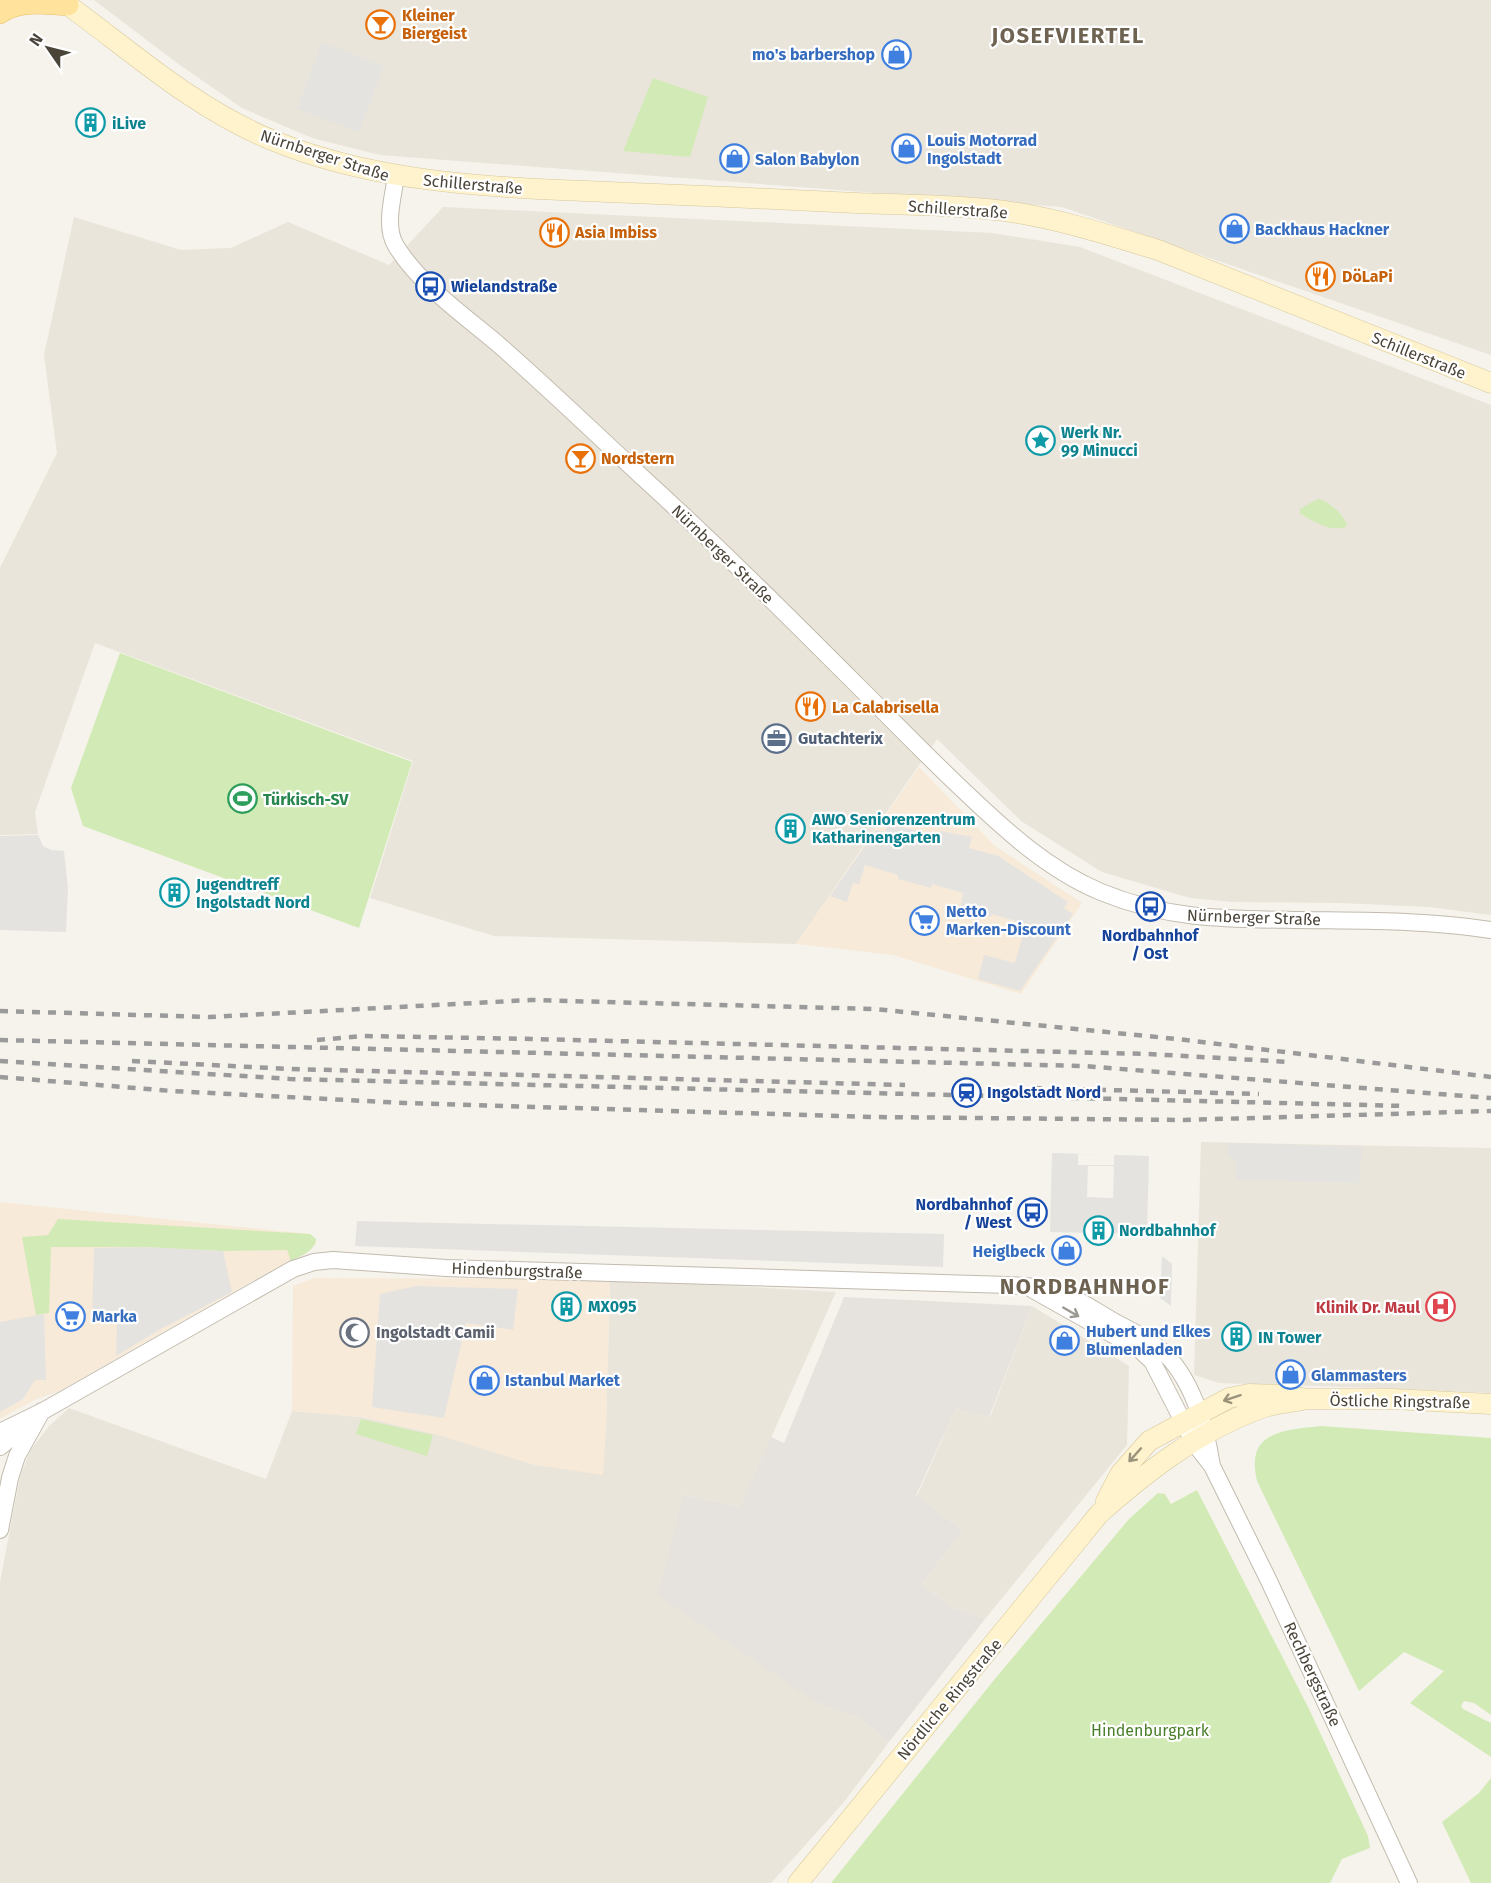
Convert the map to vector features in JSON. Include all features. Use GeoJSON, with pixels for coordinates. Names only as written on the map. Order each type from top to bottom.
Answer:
{"type":"FeatureCollection","features":[{"type":"Feature","properties":{"kind":"main road"},"geometry":{"type":"LineString","coordinates":[[0,13],[12,5],[26,2],[64,3]]}},
{"type":"Feature","properties":{"kind":"main road","name":"Nürnberger Straße"},"geometry":{"type":"LineString","coordinates":[[64,3],[146,64],[235,123],[293,148],[354,168],[396,176]]}},
{"type":"Feature","properties":{"kind":"main road","name":"Schillerstraße"},"geometry":{"type":"LineString","coordinates":[[396,176],[509,188],[946,207],[1017,213],[1102,232],[1158,250],[1491,383]]}},
{"type":"Feature","properties":{"kind":"main road","name":"Östliche Ringstraße"},"geometry":{"type":"LineString","coordinates":[[1191,1418],[1229,1398],[1249,1394],[1309,1399],[1393,1399],[1491,1404]]}},
{"type":"Feature","properties":{"kind":"main road","name":"Östliche Ringstraße"},"geometry":{"type":"LineString","coordinates":[[1200,1439],[1261,1408],[1309,1399]]}},
{"type":"Feature","properties":{"kind":"main road","name":"Nördliche Ringstraße"},"geometry":{"type":"LineString","coordinates":[[1099,1514],[1120,1474],[1134,1456],[1149,1441],[1191,1418]]}},
{"type":"Feature","properties":{"kind":"main road","name":"Nördliche Ringstraße"},"geometry":{"type":"LineString","coordinates":[[798,1883],[1099,1514],[1157,1465],[1200,1439]]}},
{"type":"Feature","properties":{"kind":"street","name":"Nürnberger Straße"},"geometry":{"type":"LineString","coordinates":[[396,176],[390,214],[393,242],[407,262],[430,286],[503,348],[645,479],[775,604],[917,747],[1004,829],[1039,856],[1098,891],[1150,908],[1195,917],[1376,921],[1491,930]]}},
{"type":"Feature","properties":{"kind":"street","name":"Hindenburgstraße"},"geometry":{"type":"LineString","coordinates":[[0,1432],[43,1411],[293,1269],[314,1262],[333,1260],[446,1268],[1049,1288],[1065,1294],[1162,1351],[1176,1368],[1191,1418],[1200,1439]]}},
{"type":"Feature","properties":{"kind":"street","name":"Hindenburgstraße"},"geometry":{"type":"LineString","coordinates":[[0,1448],[43,1411]]}},
{"type":"Feature","properties":{"kind":"street","name":"Hindenburgstraße"},"geometry":{"type":"LineString","coordinates":[[0,1530],[16,1456],[43,1411]]}},
{"type":"Feature","properties":{"kind":"street","name":"Rechbergstraße"},"geometry":{"type":"LineString","coordinates":[[1200,1439],[1291,1626],[1409,1883]]}},
{"type":"Feature","properties":{"kind":"shaded area"},"geometry":{"type":"Polygon","coordinates":[[[94,0],[1491,0],[1491,355],[1062,207],[380,155],[312,138],[242,108],[177,63],[94,0]]]}},
{"type":"Feature","properties":{"kind":"shaded area"},"geometry":{"type":"Polygon","coordinates":[[[322,42],[384,66],[359,132],[297,109],[322,42]]]}},
{"type":"Feature","properties":{"kind":"shaded area"},"geometry":{"type":"Polygon","coordinates":[[[443,207],[992,233],[1080,247],[1491,405],[1491,915],[1429,907],[1231,902],[1190,898],[1102,872],[1021,821],[937,739],[796,944],[494,936],[370,898],[413,761],[95,643],[35,812],[38,834],[0,835],[0,568],[57,453],[44,355],[74,217],[181,250],[231,248],[288,222],[389,265],[443,207]]]}},
{"type":"Feature","properties":{"kind":"shaded area"},"geometry":{"type":"Polygon","coordinates":[[[919,767],[995,846],[1082,903],[1021,994],[893,955],[796,944],[919,767]]]}},
{"type":"Feature","properties":{"kind":"shaded area"},"geometry":{"type":"Polygon","coordinates":[[[888,823],[936,836],[941,831],[972,837],[969,848],[998,856],[1068,902],[1064,908],[1073,914],[1020,991],[978,979],[984,955],[1015,963],[1026,924],[960,908],[963,893],[932,884],[931,888],[898,879],[898,875],[865,865],[859,884],[853,883],[847,902],[830,896],[876,830],[885,832],[888,823]]]}},
{"type":"Feature","properties":{"kind":"shaded area"},"geometry":{"type":"Polygon","coordinates":[[[38,835],[43,846],[51,850],[64,851],[68,888],[66,932],[0,930],[0,836],[38,835]]]}},
{"type":"Feature","properties":{"kind":"shaded area"},"geometry":{"type":"Polygon","coordinates":[[[1201,1142],[1491,1148],[1491,1393],[1219,1383],[1194,1375],[1201,1142]]]}},
{"type":"Feature","properties":{"kind":"shaded area"},"geometry":{"type":"Polygon","coordinates":[[[1228,1143],[1362,1147],[1359,1183],[1236,1180],[1237,1163],[1227,1153],[1228,1143]]]}},
{"type":"Feature","properties":{"kind":"shaded area"},"geometry":{"type":"Polygon","coordinates":[[[1052,1153],[1149,1156],[1147,1234],[1050,1232],[1052,1153]],[[1078,1154],[1078,1165],[1114,1165],[1114,1155],[1078,1154]],[[1088,1166],[1087,1197],[1113,1198],[1114,1166],[1088,1166]]]}},
{"type":"Feature","properties":{"kind":"shaded area"},"geometry":{"type":"Polygon","coordinates":[[[0,1202],[310,1234],[316,1239],[316,1244],[305,1254],[270,1271],[59,1391],[34,1400],[0,1419],[0,1202]]]}},
{"type":"Feature","properties":{"kind":"shaded area"},"geometry":{"type":"Polygon","coordinates":[[[357,1221],[944,1234],[943,1267],[355,1246],[357,1221]]]}},
{"type":"Feature","properties":{"kind":"shaded area"},"geometry":{"type":"Polygon","coordinates":[[[144,1247],[223,1251],[232,1292],[159,1330],[116,1356],[117,1320],[92,1320],[94,1248],[144,1247]]]}},
{"type":"Feature","properties":{"kind":"shaded area"},"geometry":{"type":"Polygon","coordinates":[[[1162,1256],[1172,1264],[1171,1306],[1160,1298],[1162,1256]]]}},
{"type":"Feature","properties":{"kind":"shaded area"},"geometry":{"type":"Polygon","coordinates":[[[314,1278],[610,1279],[603,1475],[535,1465],[435,1434],[361,1417],[292,1411],[293,1286],[314,1278]]]}},
{"type":"Feature","properties":{"kind":"shaded area"},"geometry":{"type":"Polygon","coordinates":[[[610,1279],[836,1292],[740,1507],[684,1495],[815,1702],[860,1718],[889,1742],[844,1802],[771,1883],[0,1883],[0,1582],[20,1477],[30,1451],[49,1426],[69,1408],[266,1479],[292,1411],[361,1417],[435,1434],[606,1430],[610,1279]]]}},
{"type":"Feature","properties":{"kind":"shaded area"},"geometry":{"type":"Polygon","coordinates":[[[416,1286],[518,1289],[513,1330],[466,1323],[444,1418],[372,1407],[380,1294],[416,1286]]]}},
{"type":"Feature","properties":{"kind":"shaded area"},"geometry":{"type":"Polygon","coordinates":[[[844,1297],[1032,1306],[989,1417],[956,1408],[916,1495],[963,1531],[921,1584],[953,1608],[985,1619],[889,1742],[860,1718],[815,1702],[658,1595],[684,1495],[740,1507],[771,1437],[784,1443],[844,1297]]]}},
{"type":"Feature","properties":{"kind":"shaded area"},"geometry":{"type":"Polygon","coordinates":[[[1032,1306],[1129,1366],[1127,1445],[985,1619],[953,1608],[921,1584],[963,1531],[917,1496],[956,1408],[990,1417],[1032,1306]]]}},
{"type":"Feature","properties":{"kind":"shaded area"},"geometry":{"type":"Polygon","coordinates":[[[44,1314],[46,1380],[35,1380],[23,1399],[0,1412],[0,1322],[44,1314]]]}},
{"type":"Feature","properties":{"kind":"green space"},"geometry":{"type":"Polygon","coordinates":[[[653,78],[708,97],[690,157],[623,151],[653,78]]]}},
{"type":"Feature","properties":{"kind":"green space"},"geometry":{"type":"Polygon","coordinates":[[[1318,499],[1327,502],[1336,510],[1347,526],[1329,528],[1300,514],[1300,509],[1318,499]]]}},
{"type":"Feature","properties":{"kind":"green space","name":"Türkisch-SV"},"geometry":{"type":"Polygon","coordinates":[[[120,653],[412,762],[359,928],[83,826],[71,788],[120,653]]]}},
{"type":"Feature","properties":{"kind":"green space"},"geometry":{"type":"Polygon","coordinates":[[[58,1219],[310,1234],[316,1239],[310,1250],[291,1261],[287,1250],[223,1251],[144,1247],[51,1247],[49,1313],[36,1315],[22,1237],[48,1235],[58,1219]]]}},
{"type":"Feature","properties":{"kind":"green space"},"geometry":{"type":"Polygon","coordinates":[[[361,1419],[433,1435],[427,1456],[356,1434],[361,1419]]]}},
{"type":"Feature","properties":{"kind":"green space"},"geometry":{"type":"Polygon","coordinates":[[[1321,1426],[1491,1438],[1491,1715],[1474,1703],[1464,1701],[1461,1706],[1491,1723],[1491,1757],[1410,1703],[1444,1671],[1404,1652],[1359,1691],[1257,1481],[1255,1471],[1257,1450],[1262,1442],[1290,1430],[1321,1426]]]}},
{"type":"Feature","properties":{"kind":"green space","name":"Hindenburgpark"},"geometry":{"type":"Polygon","coordinates":[[[1197,1490],[1310,1711],[1368,1836],[1370,1848],[1342,1859],[1330,1883],[831,1883],[994,1680],[1129,1519],[1158,1493],[1165,1494],[1171,1504],[1197,1490]]]}},
{"type":"Feature","properties":{"kind":"green space"},"geometry":{"type":"Polygon","coordinates":[[[1491,1778],[1491,1883],[1471,1883],[1442,1822],[1479,1793],[1491,1778]]]}},
{"type":"Feature","properties":{"kind":"railway"},"geometry":{"type":"LineString","coordinates":[[0,1011],[209,1017],[531,1000],[874,1009],[1177,1039],[1491,1077]]}},
{"type":"Feature","properties":{"kind":"railway"},"geometry":{"type":"LineString","coordinates":[[317,1040],[364,1036],[532,1039],[1149,1054],[1291,1062]]}},
{"type":"Feature","properties":{"kind":"railway"},"geometry":{"type":"LineString","coordinates":[[0,1040],[1083,1066],[1491,1098]]}},
{"type":"Feature","properties":{"kind":"railway"},"geometry":{"type":"LineString","coordinates":[[0,1061],[290,1079],[1406,1106]]}},
{"type":"Feature","properties":{"kind":"railway"},"geometry":{"type":"LineString","coordinates":[[132,1061],[291,1069],[905,1085]]}},
{"type":"Feature","properties":{"kind":"railway"},"geometry":{"type":"LineString","coordinates":[[0,1077],[172,1091],[404,1103],[873,1117],[1184,1120],[1491,1111]]}},
{"type":"Feature","properties":{"kind":"railway"},"geometry":{"type":"LineString","coordinates":[[1034,1088],[1259,1094]]}},
{"type":"Feature","properties":{"kind":"place","name":"Kleiner Biergeist"},"geometry":{"type":"Point","coordinates":[381,24]}},
{"type":"Feature","properties":{"kind":"place","name":"mo's barbershop"},"geometry":{"type":"Point","coordinates":[896,54]}},
{"type":"Feature","properties":{"kind":"place","name":"iLive"},"geometry":{"type":"Point","coordinates":[91,123]}},
{"type":"Feature","properties":{"kind":"place","name":"Louis Motorrad Ingolstadt"},"geometry":{"type":"Point","coordinates":[906,149]}},
{"type":"Feature","properties":{"kind":"place","name":"Salon Babylon"},"geometry":{"type":"Point","coordinates":[734,159]}},
{"type":"Feature","properties":{"kind":"place","name":"Backhaus Hackner"},"geometry":{"type":"Point","coordinates":[1234,229]}},
{"type":"Feature","properties":{"kind":"place","name":"Asia Imbiss"},"geometry":{"type":"Point","coordinates":[554,232]}},
{"type":"Feature","properties":{"kind":"place","name":"DöLaPi"},"geometry":{"type":"Point","coordinates":[1321,276]}},
{"type":"Feature","properties":{"kind":"place","name":"Wielandstraße"},"geometry":{"type":"Point","coordinates":[430,286]}},
{"type":"Feature","properties":{"kind":"place","name":"Werk Nr. 99 Minucci"},"geometry":{"type":"Point","coordinates":[1040,441]}},
{"type":"Feature","properties":{"kind":"place","name":"Nordstern"},"geometry":{"type":"Point","coordinates":[580,458]}},
{"type":"Feature","properties":{"kind":"place","name":"La Calabrisella"},"geometry":{"type":"Point","coordinates":[811,707]}},
{"type":"Feature","properties":{"kind":"place","name":"Gutachterix"},"geometry":{"type":"Point","coordinates":[777,738]}},
{"type":"Feature","properties":{"kind":"place","name":"Türkisch-SV"},"geometry":{"type":"Point","coordinates":[242,799]}},
{"type":"Feature","properties":{"kind":"place","name":"AWO Seniorenzentrum Katharinengarten"},"geometry":{"type":"Point","coordinates":[791,828]}},
{"type":"Feature","properties":{"kind":"place","name":"Jugendtreff Ingolstadt Nord"},"geometry":{"type":"Point","coordinates":[175,893]}},
{"type":"Feature","properties":{"kind":"place","name":"Nordbahnhof / Ost"},"geometry":{"type":"Point","coordinates":[1150,907]}},
{"type":"Feature","properties":{"kind":"place","name":"Netto Marken-Discount"},"geometry":{"type":"Point","coordinates":[925,920]}},
{"type":"Feature","properties":{"kind":"place","name":"Ingolstadt Nord"},"geometry":{"type":"Point","coordinates":[966,1092]}},
{"type":"Feature","properties":{"kind":"place","name":"Nordbahnhof / West"},"geometry":{"type":"Point","coordinates":[1033,1213]}},
{"type":"Feature","properties":{"kind":"place","name":"Nordbahnhof"},"geometry":{"type":"Point","coordinates":[1098,1230]}},
{"type":"Feature","properties":{"kind":"place","name":"Heiglbeck"},"geometry":{"type":"Point","coordinates":[1066,1251]}},
{"type":"Feature","properties":{"kind":"place","name":"MX095"},"geometry":{"type":"Point","coordinates":[567,1306]}},
{"type":"Feature","properties":{"kind":"place","name":"Klinik Dr. Maul"},"geometry":{"type":"Point","coordinates":[1441,1307]}},
{"type":"Feature","properties":{"kind":"place","name":"Marka"},"geometry":{"type":"Point","coordinates":[71,1316]}},
{"type":"Feature","properties":{"kind":"place","name":"Ingolstadt Camii"},"geometry":{"type":"Point","coordinates":[355,1332]}},
{"type":"Feature","properties":{"kind":"place","name":"IN Tower"},"geometry":{"type":"Point","coordinates":[1237,1337]}},
{"type":"Feature","properties":{"kind":"place","name":"Hubert und Elkes Blumenladen"},"geometry":{"type":"Point","coordinates":[1065,1340]}},
{"type":"Feature","properties":{"kind":"place","name":"Glammasters"},"geometry":{"type":"Point","coordinates":[1290,1375]}},
{"type":"Feature","properties":{"kind":"place","name":"Istanbul Market"},"geometry":{"type":"Point","coordinates":[484,1380]}},
{"type":"Feature","properties":{"kind":"district","name":"JOSEFVIERTEL"},"geometry":{"type":"Point","coordinates":[1068,35]}},
{"type":"Feature","properties":{"kind":"district","name":"NORDBAHNHOF"},"geometry":{"type":"Point","coordinates":[1085,1286]}}]}
